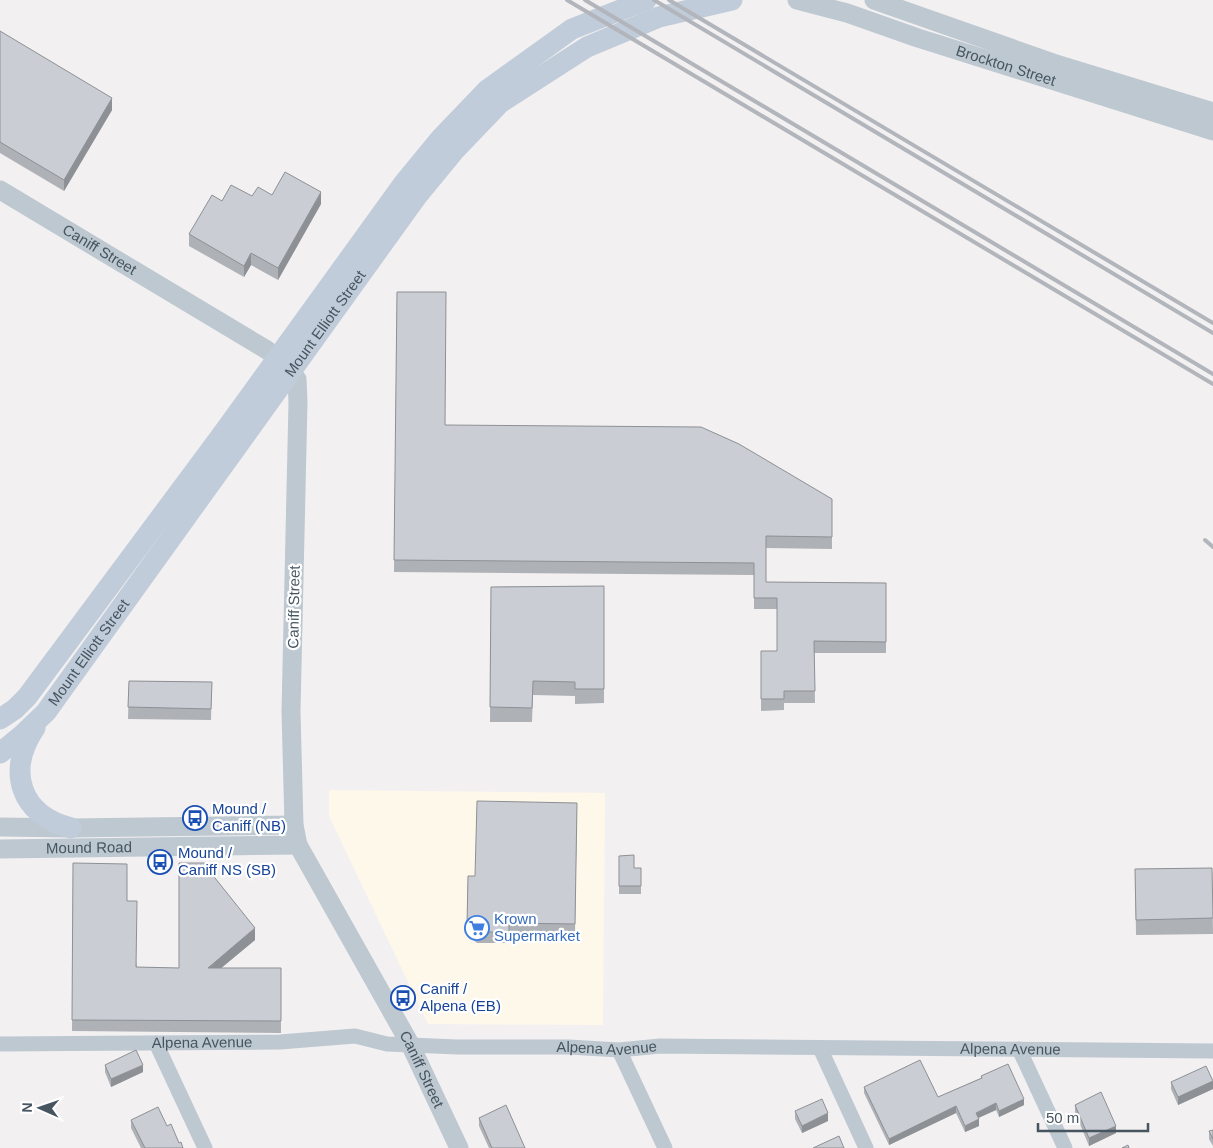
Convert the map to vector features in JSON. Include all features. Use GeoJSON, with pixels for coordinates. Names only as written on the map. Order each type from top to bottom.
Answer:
{"type":"FeatureCollection","features":[{"type":"Feature","properties":{"kind":"main road","name":"Mount Elliott Street"},"geometry":{"type":"LineString","coordinates":[[0,753],[46,712],[404,184],[441,138],[487,90],[572,29],[646,0]]}},
{"type":"Feature","properties":{"kind":"main road","name":"Mount Elliott Street"},"geometry":{"type":"LineString","coordinates":[[0,719],[15,709],[27,697],[230,441],[417,196],[454,151],[500,103],[587,47],[659,17],[732,0]]}},
{"type":"Feature","properties":{"kind":"main road"},"geometry":{"type":"LineString","coordinates":[[46,712],[33,731],[21,759],[21,783],[28,800],[40,814],[56,824],[71,828]]}},
{"type":"Feature","properties":{"kind":"street","name":"Brockton Street"},"geometry":{"type":"LineString","coordinates":[[797,0],[847,13],[918,38],[1213,131]]}},
{"type":"Feature","properties":{"kind":"street","name":"Brockton Street"},"geometry":{"type":"LineString","coordinates":[[874,0],[1053,62],[1213,112]]}},
{"type":"Feature","properties":{"kind":"street","name":"Caniff Street"},"geometry":{"type":"LineString","coordinates":[[0,190],[269,352],[280,359],[297,379],[291,710],[294,825],[298,846],[410,1044],[459,1148]]}},
{"type":"Feature","properties":{"kind":"street"},"geometry":{"type":"LineString","coordinates":[[0,712],[27,697]]}},
{"type":"Feature","properties":{"kind":"street","name":"Mound Road"},"geometry":{"type":"LineString","coordinates":[[0,827],[294,825]]}},
{"type":"Feature","properties":{"kind":"street","name":"Mound Road"},"geometry":{"type":"LineString","coordinates":[[0,849],[298,846]]}},
{"type":"Feature","properties":{"kind":"street","name":"Alpena Avenue"},"geometry":{"type":"LineString","coordinates":[[0,1044],[280,1042],[354,1036],[387,1044],[457,1047],[569,1047],[619,1050],[660,1046],[1213,1051]]}},
{"type":"Feature","properties":{"kind":"street"},"geometry":{"type":"LineString","coordinates":[[156,1043],[205,1148]]}},
{"type":"Feature","properties":{"kind":"street"},"geometry":{"type":"LineString","coordinates":[[820,1048],[866,1148]]}},
{"type":"Feature","properties":{"kind":"street"},"geometry":{"type":"LineString","coordinates":[[619,1050],[664,1148]]}},
{"type":"Feature","properties":{"kind":"street"},"geometry":{"type":"LineString","coordinates":[[1019,1050],[1065,1148]]}},
{"type":"Feature","properties":{"kind":"shaded area"},"geometry":{"type":"Polygon","coordinates":[[[329,790],[605,793],[603,1025],[428,1024],[329,816],[329,790]]]}},
{"type":"Feature","properties":{"kind":"building"},"geometry":{"type":"Polygon","coordinates":[[[0,31],[112,98],[64,180],[0,142],[0,31]]]}},
{"type":"Feature","properties":{"kind":"building"},"geometry":{"type":"Polygon","coordinates":[[[285,172],[321,192],[278,268],[251,253],[244,266],[189,234],[212,195],[222,201],[231,185],[252,196],[258,187],[272,195],[285,172]]]}},
{"type":"Feature","properties":{"kind":"building"},"geometry":{"type":"Polygon","coordinates":[[[397,292],[446,292],[445,425],[701,427],[739,444],[832,499],[832,537],[766,536],[766,582],[886,583],[886,642],[814,641],[815,691],[784,691],[784,699],[761,699],[761,651],[777,651],[777,598],[754,598],[754,563],[394,560],[397,292]]]}},
{"type":"Feature","properties":{"kind":"building"},"geometry":{"type":"Polygon","coordinates":[[[604,586],[604,689],[575,689],[575,682],[533,681],[532,708],[490,707],[491,587],[604,586]]]}},
{"type":"Feature","properties":{"kind":"building"},"geometry":{"type":"Polygon","coordinates":[[[129,681],[212,682],[211,709],[128,707],[129,681]]]}},
{"type":"Feature","properties":{"kind":"building"},"geometry":{"type":"Polygon","coordinates":[[[477,801],[577,803],[575,924],[509,923],[509,932],[477,932],[467,924],[468,876],[475,876],[477,801]]]}},
{"type":"Feature","properties":{"kind":"building"},"geometry":{"type":"Polygon","coordinates":[[[634,855],[634,868],[641,868],[641,886],[619,886],[619,856],[634,855]]]}},
{"type":"Feature","properties":{"kind":"building"},"geometry":{"type":"Polygon","coordinates":[[[73,863],[127,864],[127,901],[137,901],[136,967],[179,968],[179,863],[207,863],[207,868],[255,928],[208,968],[281,968],[281,1021],[72,1020],[73,863]]]}},
{"type":"Feature","properties":{"kind":"building"},"geometry":{"type":"Polygon","coordinates":[[[1212,868],[1213,918],[1136,920],[1135,869],[1212,868]]]}},
{"type":"Feature","properties":{"kind":"building"},"geometry":{"type":"Polygon","coordinates":[[[136,1050],[143,1065],[111,1079],[105,1065],[136,1050]]]}},
{"type":"Feature","properties":{"kind":"building"},"geometry":{"type":"Polygon","coordinates":[[[920,1060],[938,1097],[982,1078],[981,1076],[1008,1064],[1024,1099],[999,1111],[996,1103],[976,1113],[979,1119],[965,1126],[956,1106],[889,1139],[864,1087],[920,1060]]]}},
{"type":"Feature","properties":{"kind":"building"},"geometry":{"type":"Polygon","coordinates":[[[1206,1066],[1213,1081],[1178,1097],[1171,1082],[1206,1066]]]}},
{"type":"Feature","properties":{"kind":"building"},"geometry":{"type":"Polygon","coordinates":[[[1101,1092],[1116,1126],[1089,1138],[1075,1105],[1101,1092]]]}},
{"type":"Feature","properties":{"kind":"building"},"geometry":{"type":"Polygon","coordinates":[[[822,1099],[828,1113],[802,1126],[795,1111],[822,1099]]]}},
{"type":"Feature","properties":{"kind":"building"},"geometry":{"type":"Polygon","coordinates":[[[506,1105],[525,1148],[492,1148],[479,1118],[506,1105]]]}},
{"type":"Feature","properties":{"kind":"building"},"geometry":{"type":"Polygon","coordinates":[[[158,1107],[167,1126],[171,1124],[183,1148],[145,1148],[131,1120],[158,1107]]]}},
{"type":"Feature","properties":{"kind":"building"},"geometry":{"type":"Polygon","coordinates":[[[1213,1130],[1213,1139],[1209,1131],[1213,1130]]]}},
{"type":"Feature","properties":{"kind":"building"},"geometry":{"type":"Polygon","coordinates":[[[839,1136],[844,1148],[813,1148],[839,1136]]]}},
{"type":"Feature","properties":{"kind":"railway"},"geometry":{"type":"LineString","coordinates":[[567,0],[1213,384]]}},
{"type":"Feature","properties":{"kind":"railway"},"geometry":{"type":"LineString","coordinates":[[585,0],[1213,374]]}},
{"type":"Feature","properties":{"kind":"railway"},"geometry":{"type":"LineString","coordinates":[[654,0],[1213,333]]}},
{"type":"Feature","properties":{"kind":"railway"},"geometry":{"type":"LineString","coordinates":[[669,0],[1213,323]]}},
{"type":"Feature","properties":{"kind":"railway"},"geometry":{"type":"LineString","coordinates":[[1205,540],[1213,547]]}},
{"type":"Feature","properties":{"kind":"place","name":"Mound / Caniff (NB)"},"geometry":{"type":"Point","coordinates":[195,818]}},
{"type":"Feature","properties":{"kind":"place","name":"Mound / Caniff NS (SB)"},"geometry":{"type":"Point","coordinates":[160,862]}},
{"type":"Feature","properties":{"kind":"place","name":"Krown Supermarket"},"geometry":{"type":"Point","coordinates":[477,928]}},
{"type":"Feature","properties":{"kind":"place","name":"Caniff / Alpena (EB)"},"geometry":{"type":"Point","coordinates":[403,998]}}]}
